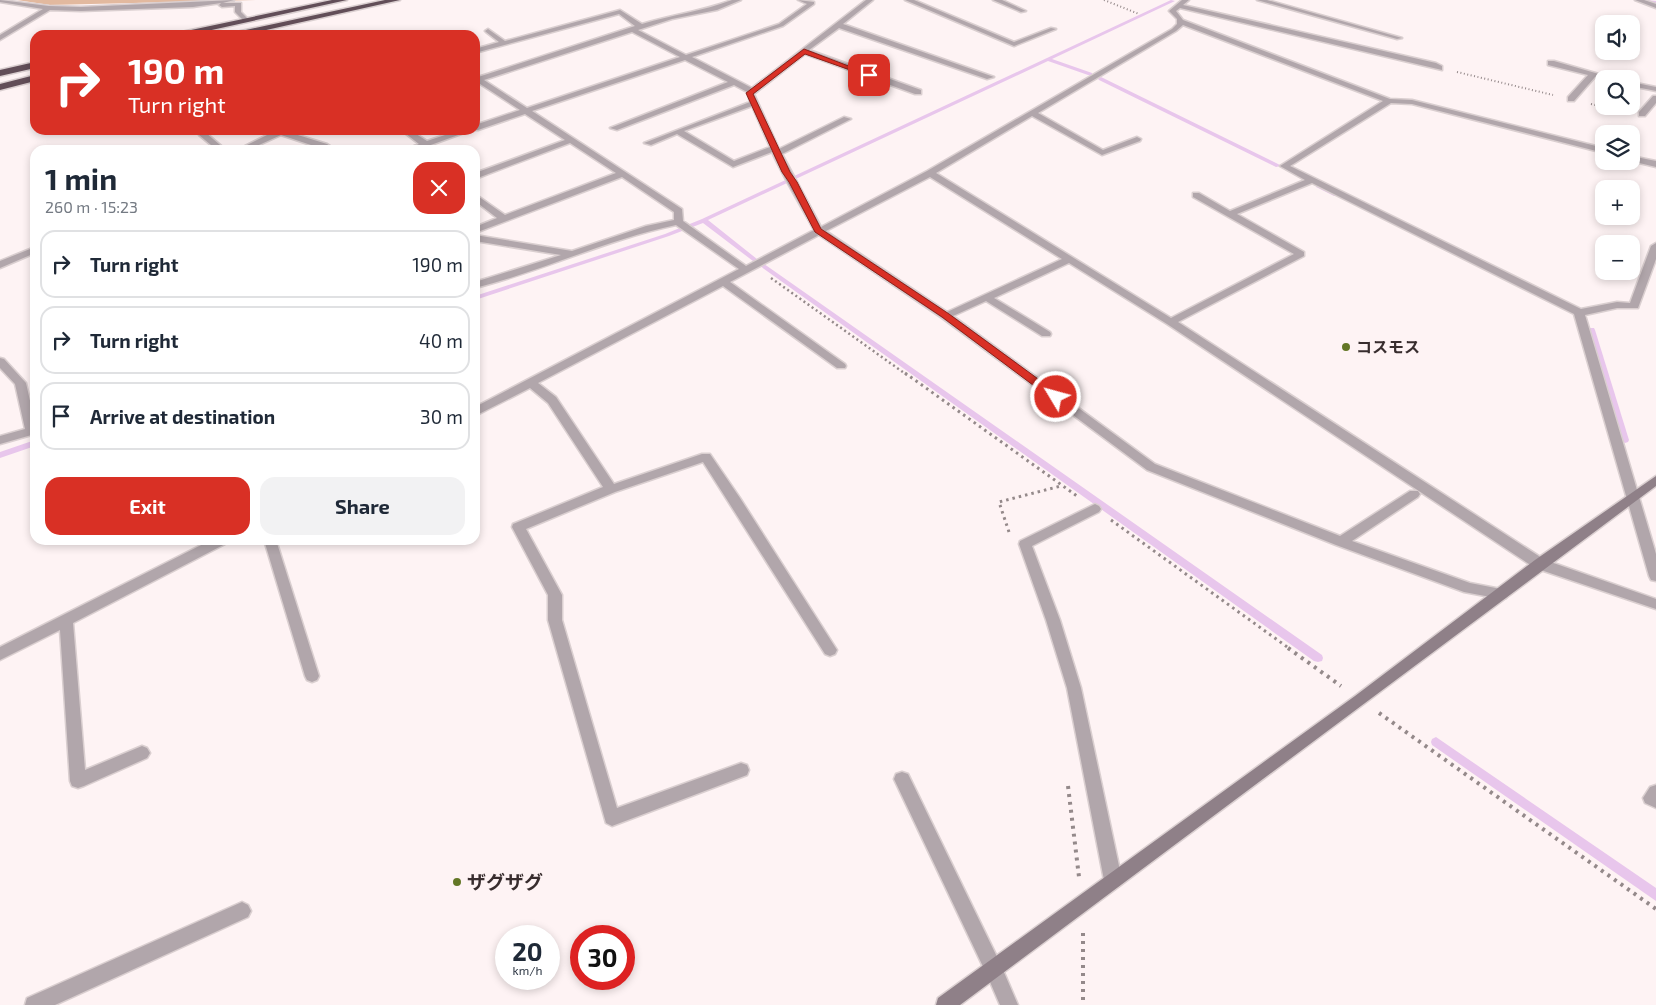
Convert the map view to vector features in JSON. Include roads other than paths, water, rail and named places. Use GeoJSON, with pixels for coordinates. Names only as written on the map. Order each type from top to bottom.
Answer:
{"type":"FeatureCollection","features":[{"type":"Feature","properties":{"kind":"highway"},"geometry":{"type":"LineString","coordinates":[[200,30],[343,0]]}},
{"type":"Feature","properties":{"kind":"highway"},"geometry":{"type":"LineString","coordinates":[[255,30],[396,0]]}},
{"type":"Feature","properties":{"kind":"highway"},"geometry":{"type":"LineString","coordinates":[[0,73],[30,66]]}},
{"type":"Feature","properties":{"kind":"highway"},"geometry":{"type":"LineString","coordinates":[[0,86],[30,79]]}},
{"type":"Feature","properties":{"kind":"street"},"geometry":{"type":"LineString","coordinates":[[0,0],[49,8],[104,9],[213,3],[232,0]]}},
{"type":"Feature","properties":{"kind":"street"},"geometry":{"type":"LineString","coordinates":[[480,78],[671,17],[715,9],[738,0]]}},
{"type":"Feature","properties":{"kind":"street"},"geometry":{"type":"LineString","coordinates":[[480,126],[781,25],[816,2],[801,0]]}},
{"type":"Feature","properties":{"kind":"street"},"geometry":{"type":"LineString","coordinates":[[870,0],[750,93],[776,151],[818,230],[946,316],[1151,467],[1341,542],[1469,588],[1501,594]]}},
{"type":"Feature","properties":{"kind":"street"},"geometry":{"type":"LineString","coordinates":[[908,0],[1014,44],[1053,29]]}},
{"type":"Feature","properties":{"kind":"street"},"geometry":{"type":"LineString","coordinates":[[996,0],[1023,11]]}},
{"type":"Feature","properties":{"kind":"street"},"geometry":{"type":"LineString","coordinates":[[1186,0],[1172,11],[1180,21],[1389,101],[1412,102],[1595,149]]}},
{"type":"Feature","properties":{"kind":"street"},"geometry":{"type":"LineString","coordinates":[[1260,0],[1399,38]]}},
{"type":"Feature","properties":{"kind":"street"},"geometry":{"type":"LineString","coordinates":[[1638,0],[1656,6]]}},
{"type":"Feature","properties":{"kind":"street"},"geometry":{"type":"LineString","coordinates":[[213,3],[216,5],[240,4],[238,12],[246,20]]}},
{"type":"Feature","properties":{"kind":"street"},"geometry":{"type":"LineString","coordinates":[[1178,6],[1433,65],[1439,68]]}},
{"type":"Feature","properties":{"kind":"street"},"geometry":{"type":"LineString","coordinates":[[0,38],[49,8]]}},
{"type":"Feature","properties":{"kind":"street"},"geometry":{"type":"LineString","coordinates":[[480,49],[620,12],[641,27]]}},
{"type":"Feature","properties":{"kind":"street"},"geometry":{"type":"LineString","coordinates":[[480,410],[532,384],[930,172],[1174,30],[1180,21]]}},
{"type":"Feature","properties":{"kind":"street"},"geometry":{"type":"LineString","coordinates":[[838,25],[990,77]]}},
{"type":"Feature","properties":{"kind":"street"},"geometry":{"type":"LineString","coordinates":[[633,30],[752,91]]}},
{"type":"Feature","properties":{"kind":"street"},"geometry":{"type":"LineString","coordinates":[[488,31],[504,43]]}},
{"type":"Feature","properties":{"kind":"street"},"geometry":{"type":"LineString","coordinates":[[804,51],[918,92]]}},
{"type":"Feature","properties":{"kind":"street"},"geometry":{"type":"LineString","coordinates":[[1551,62],[1593,74],[1571,99]]}},
{"type":"Feature","properties":{"kind":"street"},"geometry":{"type":"LineString","coordinates":[[480,81],[680,212],[678,222]]}},
{"type":"Feature","properties":{"kind":"street"},"geometry":{"type":"LineString","coordinates":[[614,128],[735,82]]}},
{"type":"Feature","properties":{"kind":"street"},"geometry":{"type":"LineString","coordinates":[[1640,87],[1656,92],[1642,114]]}},
{"type":"Feature","properties":{"kind":"street"},"geometry":{"type":"LineString","coordinates":[[1389,101],[1284,166],[1579,312],[1587,313],[1620,305],[1634,306],[1656,246]]}},
{"type":"Feature","properties":{"kind":"street"},"geometry":{"type":"LineString","coordinates":[[648,143],[754,103]]}},
{"type":"Feature","properties":{"kind":"street"},"geometry":{"type":"LineString","coordinates":[[1032,113],[1102,153],[1137,139]]}},
{"type":"Feature","properties":{"kind":"street"},"geometry":{"type":"LineString","coordinates":[[678,132],[733,164],[776,151],[846,119]]}},
{"type":"Feature","properties":{"kind":"street"},"geometry":{"type":"LineString","coordinates":[[204,135],[216,145]]}},
{"type":"Feature","properties":{"kind":"street"},"geometry":{"type":"LineString","coordinates":[[252,145],[274,135]]}},
{"type":"Feature","properties":{"kind":"street"},"geometry":{"type":"LineString","coordinates":[[294,135],[321,145]]}},
{"type":"Feature","properties":{"kind":"street"},"geometry":{"type":"LineString","coordinates":[[412,135],[425,144],[453,135]]}},
{"type":"Feature","properties":{"kind":"street"},"geometry":{"type":"LineString","coordinates":[[480,174],[571,140]]}},
{"type":"Feature","properties":{"kind":"street"},"geometry":{"type":"LineString","coordinates":[[1640,160],[1656,164]]}},
{"type":"Feature","properties":{"kind":"street"},"geometry":{"type":"LineString","coordinates":[[930,172],[1171,322],[1540,564],[1656,604]]}},
{"type":"Feature","properties":{"kind":"street"},"geometry":{"type":"LineString","coordinates":[[480,228],[622,174]]}},
{"type":"Feature","properties":{"kind":"street"},"geometry":{"type":"LineString","coordinates":[[1230,214],[1312,180]]}},
{"type":"Feature","properties":{"kind":"street"},"geometry":{"type":"LineString","coordinates":[[1171,322],[1301,254],[1196,195]]}},
{"type":"Feature","properties":{"kind":"street"},"geometry":{"type":"LineString","coordinates":[[480,201],[504,219]]}},
{"type":"Feature","properties":{"kind":"street"},"geometry":{"type":"LineString","coordinates":[[480,283],[649,228],[678,222],[755,265]]}},
{"type":"Feature","properties":{"kind":"street"},"geometry":{"type":"LineString","coordinates":[[480,239],[574,254]]}},
{"type":"Feature","properties":{"kind":"street"},"geometry":{"type":"LineString","coordinates":[[0,265],[30,252]]}},
{"type":"Feature","properties":{"kind":"street"},"geometry":{"type":"LineString","coordinates":[[946,316],[1070,259]]}},
{"type":"Feature","properties":{"kind":"street"},"geometry":{"type":"LineString","coordinates":[[724,282],[841,366]]}},
{"type":"Feature","properties":{"kind":"street"},"geometry":{"type":"LineString","coordinates":[[986,297],[1046,334]]}},
{"type":"Feature","properties":{"kind":"street"},"geometry":{"type":"LineString","coordinates":[[1579,312],[1656,576]]}},
{"type":"Feature","properties":{"kind":"street"},"geometry":{"type":"LineString","coordinates":[[0,361],[20,383],[30,419]]}},
{"type":"Feature","properties":{"kind":"street"},"geometry":{"type":"LineString","coordinates":[[532,384],[552,400],[610,489]]}},
{"type":"Feature","properties":{"kind":"street"},"geometry":{"type":"LineString","coordinates":[[0,440],[30,431]]}},
{"type":"Feature","properties":{"kind":"street"},"geometry":{"type":"LineString","coordinates":[[741,770],[612,818],[555,620],[554,595],[518,527],[610,489],[706,458],[736,501],[830,650]]}},
{"type":"Feature","properties":{"kind":"street"},"geometry":{"type":"LineString","coordinates":[[945,1005],[1656,480]]}},
{"type":"Feature","properties":{"kind":"street"},"geometry":{"type":"LineString","coordinates":[[1341,542],[1414,494]]}},
{"type":"Feature","properties":{"kind":"street"},"geometry":{"type":"LineString","coordinates":[[1094,508],[1025,544],[1053,620],[1074,688],[1113,880]]}},
{"type":"Feature","properties":{"kind":"street"},"geometry":{"type":"LineString","coordinates":[[0,654],[212,545]]}},
{"type":"Feature","properties":{"kind":"street"},"geometry":{"type":"LineString","coordinates":[[272,545],[312,676]]}},
{"type":"Feature","properties":{"kind":"street"},"geometry":{"type":"LineString","coordinates":[[66,620],[78,780],[142,753]]}},
{"type":"Feature","properties":{"kind":"street"},"geometry":{"type":"LineString","coordinates":[[902,779],[994,969],[1009,1005]]}},
{"type":"Feature","properties":{"kind":"street"},"geometry":{"type":"LineString","coordinates":[[1656,792],[1651,798],[1656,801]]}},
{"type":"Feature","properties":{"kind":"street"},"geometry":{"type":"LineString","coordinates":[[34,1005],[242,911]]}},
{"type":"Feature","properties":{"kind":"waterway"},"geometry":{"type":"LineString","coordinates":[[1648,0],[1656,3]]}},
{"type":"Feature","properties":{"kind":"waterway"},"geometry":{"type":"LineString","coordinates":[[704,220],[1173,1]]}},
{"type":"Feature","properties":{"kind":"waterway"},"geometry":{"type":"LineString","coordinates":[[1049,60],[1090,74]]}},
{"type":"Feature","properties":{"kind":"waterway"},"geometry":{"type":"LineString","coordinates":[[1101,79],[1278,166]]}},
{"type":"Feature","properties":{"kind":"waterway"},"geometry":{"type":"LineString","coordinates":[[1318,186],[1336,195]]}},
{"type":"Feature","properties":{"kind":"waterway"},"geometry":{"type":"LineString","coordinates":[[480,296],[667,235],[704,220]]}},
{"type":"Feature","properties":{"kind":"waterway"},"geometry":{"type":"LineString","coordinates":[[704,220],[755,260],[1318,658]]}},
{"type":"Feature","properties":{"kind":"waterway"},"geometry":{"type":"LineString","coordinates":[[1591,330],[1625,440]]}},
{"type":"Feature","properties":{"kind":"waterway"},"geometry":{"type":"LineString","coordinates":[[0,455],[30,445]]}},
{"type":"Feature","properties":{"kind":"waterway"},"geometry":{"type":"LineString","coordinates":[[1436,742],[1656,895]]}},
{"type":"Feature","properties":{"kind":"place","name":"コスモス"},"geometry":{"type":"Point","coordinates":[1346,347]}},
{"type":"Feature","properties":{"kind":"place","name":"ザグザグ"},"geometry":{"type":"Point","coordinates":[457,882]}}]}
